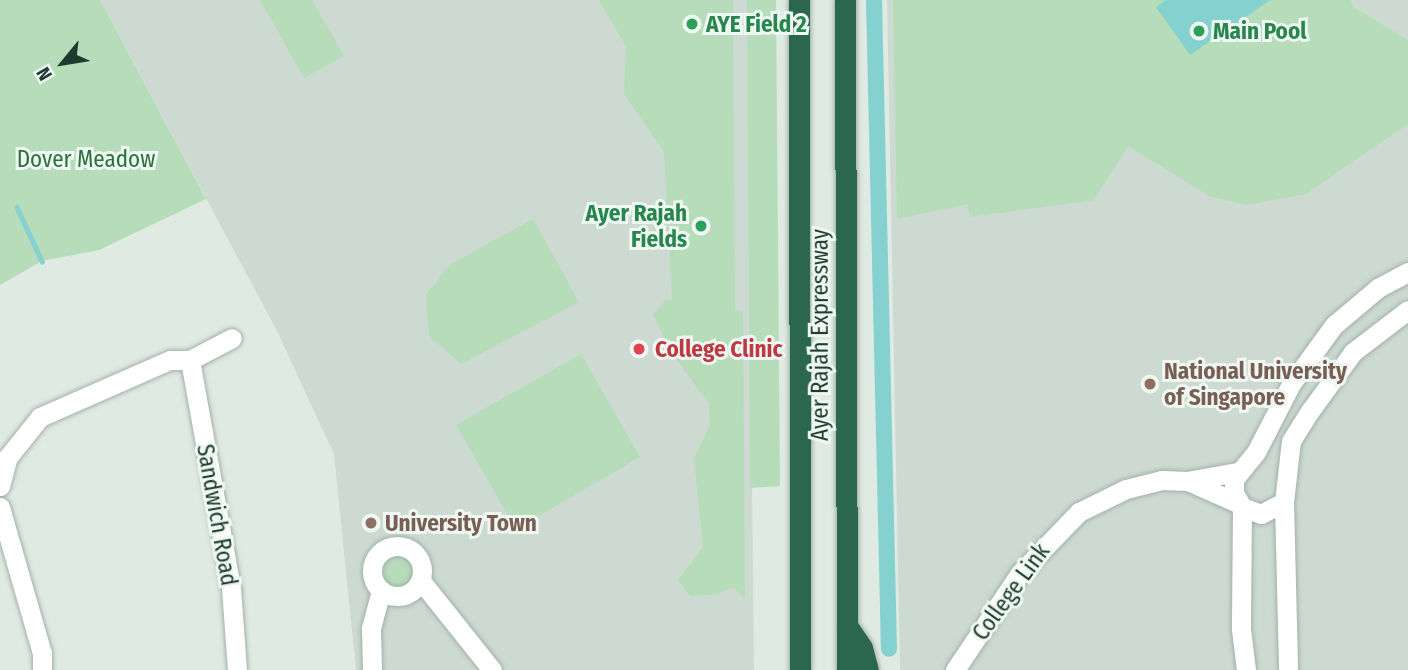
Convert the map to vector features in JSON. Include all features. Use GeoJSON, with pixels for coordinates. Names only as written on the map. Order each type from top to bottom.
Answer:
{"type":"FeatureCollection","features":[{"type":"Feature","properties":{"kind":"highway","name":"Ayer Rajah Expressway"},"geometry":{"type":"LineString","coordinates":[[799,0],[800,670]]}},
{"type":"Feature","properties":{"kind":"highway","name":"Ayer Rajah Expressway"},"geometry":{"type":"LineString","coordinates":[[845,0],[847,670]]}},
{"type":"Feature","properties":{"kind":"highway"},"geometry":{"type":"LineString","coordinates":[[848,627],[862,648],[868,670]]}},
{"type":"Feature","properties":{"kind":"street"},"geometry":{"type":"LineString","coordinates":[[1247,670],[1241,629],[1233,486],[1291,384],[1334,325],[1378,288],[1408,272]]}},
{"type":"Feature","properties":{"kind":"street"},"geometry":{"type":"LineString","coordinates":[[1236,504],[1261,514],[1286,495],[1291,441],[1310,411],[1353,352],[1408,310]]}},
{"type":"Feature","properties":{"kind":"street"},"geometry":{"type":"LineString","coordinates":[[0,486],[8,457],[40,417],[170,360],[190,360],[232,338]]}},
{"type":"Feature","properties":{"kind":"street","name":"Sandwich Road"},"geometry":{"type":"LineString","coordinates":[[190,360],[231,588],[237,670]]}},
{"type":"Feature","properties":{"kind":"street"},"geometry":{"type":"LineString","coordinates":[[1241,468],[1260,459],[1274,463],[1284,474],[1288,670]]}},
{"type":"Feature","properties":{"kind":"street","name":"College Link"},"geometry":{"type":"LineString","coordinates":[[955,670],[1020,573],[1079,512],[1126,489],[1162,480],[1188,481],[1241,468]]}},
{"type":"Feature","properties":{"kind":"street","name":"College Link"},"geometry":{"type":"LineString","coordinates":[[1188,481],[1236,504]]}},
{"type":"Feature","properties":{"kind":"street"},"geometry":{"type":"LineString","coordinates":[[0,507],[42,653],[42,670]]}},
{"type":"Feature","properties":{"kind":"street"},"geometry":{"type":"LineString","coordinates":[[421,581],[403,596],[381,590],[374,578],[374,564],[392,547],[406,548],[418,558],[421,581],[464,632],[484,666],[501,670]]}},
{"type":"Feature","properties":{"kind":"street"},"geometry":{"type":"LineString","coordinates":[[372,670],[371,628],[381,590]]}},
{"type":"Feature","properties":{"kind":"shaded area"},"geometry":{"type":"Polygon","coordinates":[[[100,0],[747,0],[754,670],[356,670],[334,454],[276,329],[100,0]]]}},
{"type":"Feature","properties":{"kind":"shaded area","name":"National University of Singapore"},"geometry":{"type":"Polygon","coordinates":[[[887,0],[1408,0],[1408,670],[900,670],[887,0]]]}},
{"type":"Feature","properties":{"kind":"green space","name":"Dover Meadow"},"geometry":{"type":"Polygon","coordinates":[[[0,0],[100,0],[206,199],[99,250],[42,261],[0,285],[0,0]]]}},
{"type":"Feature","properties":{"kind":"green space"},"geometry":{"type":"Polygon","coordinates":[[[260,0],[312,0],[344,56],[304,78],[260,0]]]}},
{"type":"Feature","properties":{"kind":"green space","name":"Ayer Rajah Fields"},"geometry":{"type":"Polygon","coordinates":[[[599,0],[733,0],[735,311],[743,312],[745,599],[733,587],[716,595],[690,596],[678,580],[703,547],[694,459],[710,425],[709,404],[671,352],[653,314],[666,300],[672,300],[664,152],[624,94],[626,47],[599,0]]]}},
{"type":"Feature","properties":{"kind":"green space"},"geometry":{"type":"Polygon","coordinates":[[[747,0],[776,0],[780,486],[750,488],[747,0]]]}},
{"type":"Feature","properties":{"kind":"green space"},"geometry":{"type":"Polygon","coordinates":[[[893,0],[1351,0],[1352,6],[1408,40],[1408,124],[1306,194],[1246,205],[1209,196],[1128,146],[1094,200],[970,217],[968,204],[897,219],[893,0]]]}},
{"type":"Feature","properties":{"kind":"green space"},"geometry":{"type":"Polygon","coordinates":[[[533,219],[579,302],[461,364],[429,336],[426,295],[449,265],[533,219]]]}},
{"type":"Feature","properties":{"kind":"green space"},"geometry":{"type":"Polygon","coordinates":[[[581,354],[640,457],[516,529],[456,425],[581,354]]]}},
{"type":"Feature","properties":{"kind":"green space"},"geometry":{"type":"Polygon","coordinates":[[[397,553],[410,558],[415,571],[410,584],[397,589],[384,584],[379,571],[384,558],[397,553]]]}},
{"type":"Feature","properties":{"kind":"water","name":"Main Pool"},"geometry":{"type":"Polygon","coordinates":[[[1166,0],[1270,0],[1190,55],[1156,7],[1166,0]]]}},
{"type":"Feature","properties":{"kind":"waterway"},"geometry":{"type":"LineString","coordinates":[[874,0],[889,649]]}},
{"type":"Feature","properties":{"kind":"waterway"},"geometry":{"type":"LineString","coordinates":[[17,207],[42,261]]}},
{"type":"Feature","properties":{"kind":"place","name":"AYE Field 2"},"geometry":{"type":"Point","coordinates":[692,24]}},
{"type":"Feature","properties":{"kind":"place","name":"Main Pool"},"geometry":{"type":"Point","coordinates":[1199,31]}},
{"type":"Feature","properties":{"kind":"place","name":"Ayer Rajah Fields"},"geometry":{"type":"Point","coordinates":[701,226]}},
{"type":"Feature","properties":{"kind":"place","name":"College Clinic"},"geometry":{"type":"Point","coordinates":[639,349]}},
{"type":"Feature","properties":{"kind":"place","name":"National University of Singapore"},"geometry":{"type":"Point","coordinates":[1150,384]}},
{"type":"Feature","properties":{"kind":"place","name":"University Town"},"geometry":{"type":"Point","coordinates":[371,523]}}]}
